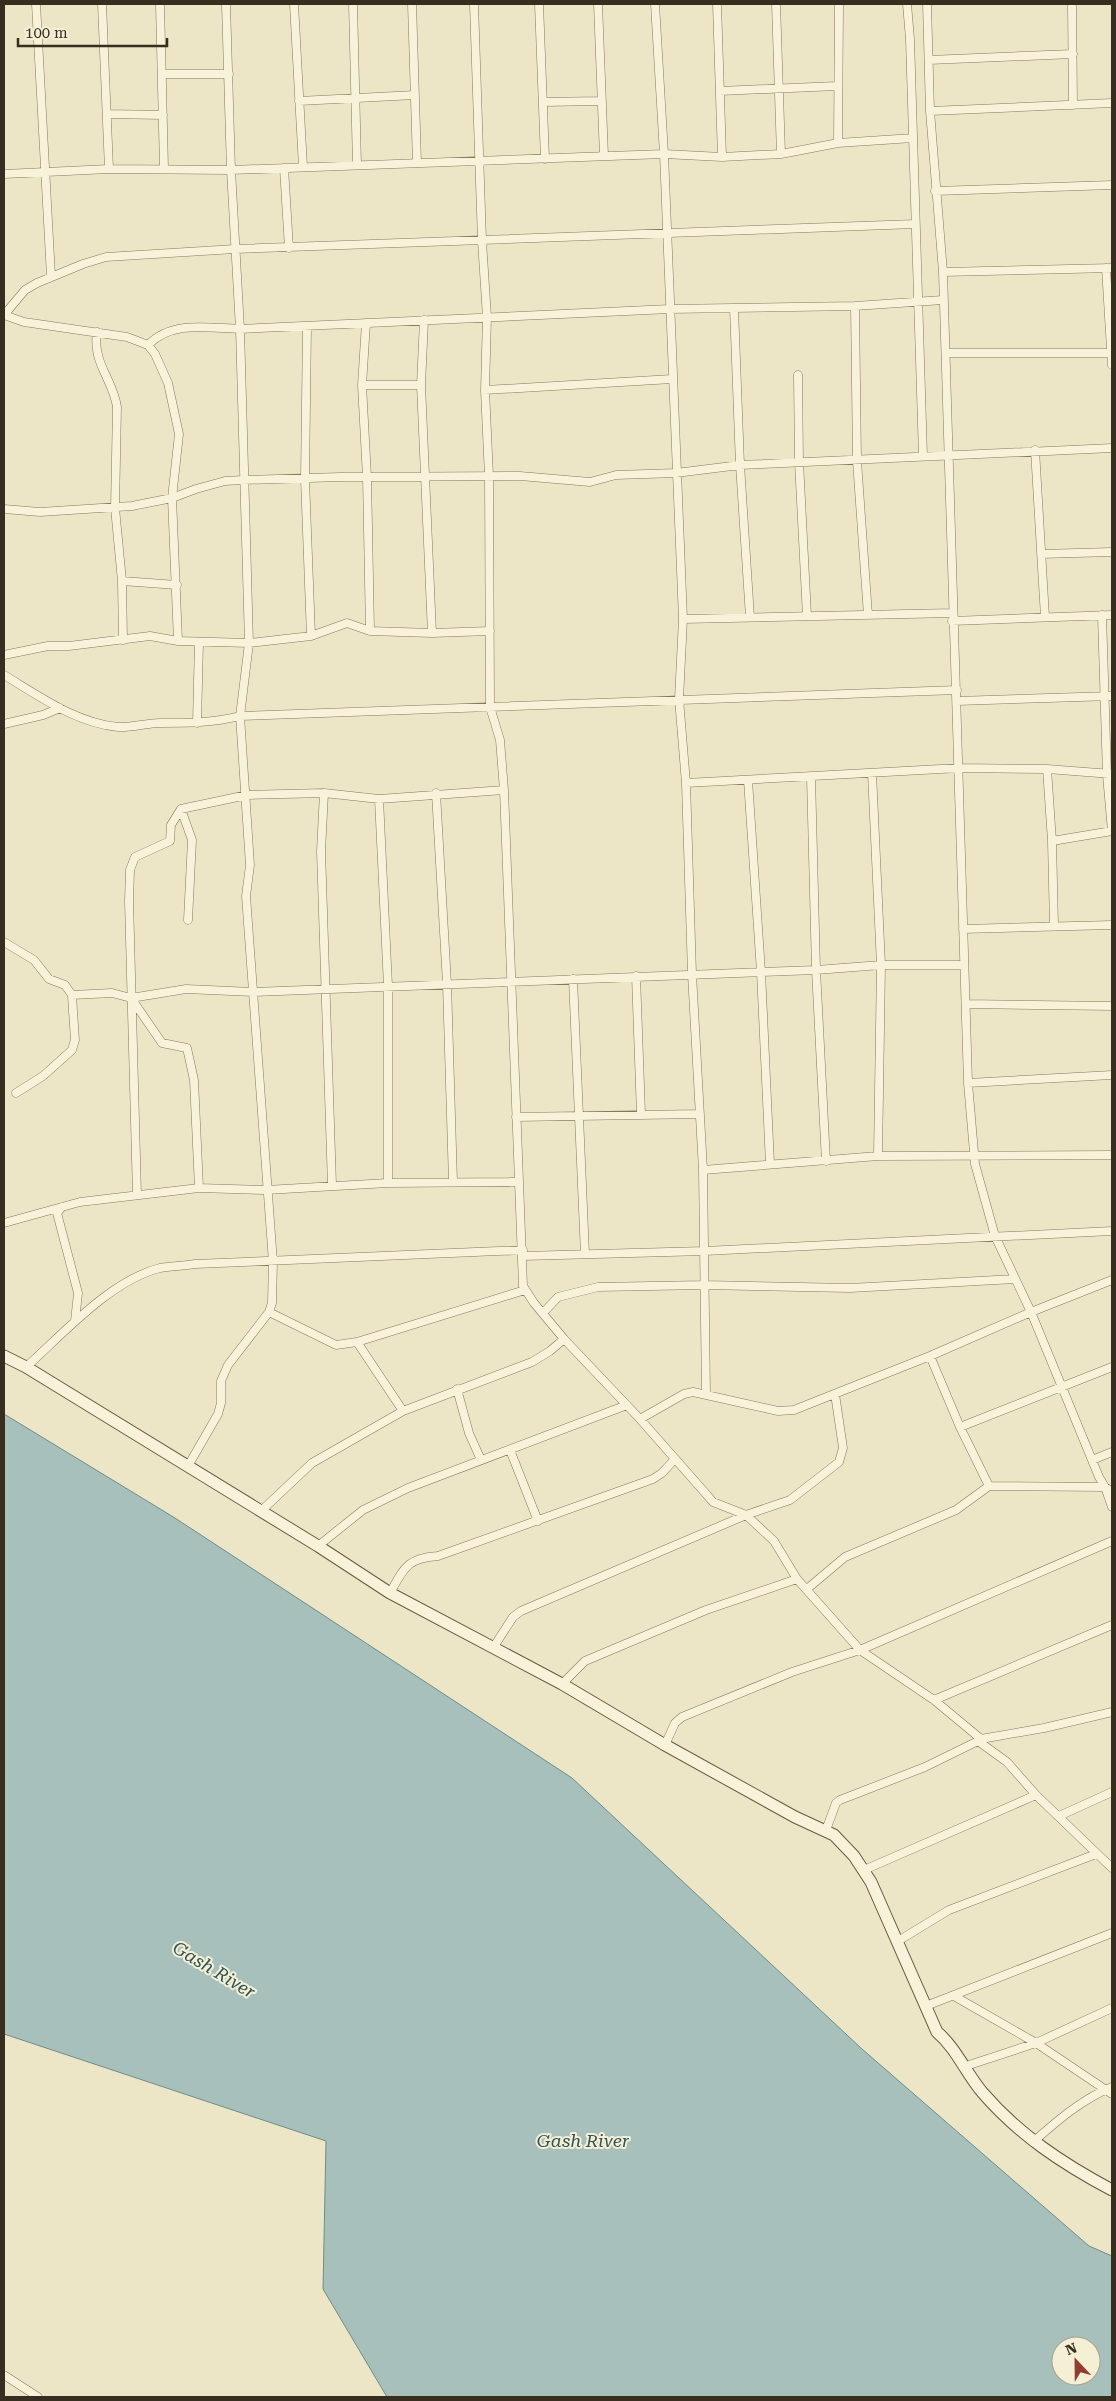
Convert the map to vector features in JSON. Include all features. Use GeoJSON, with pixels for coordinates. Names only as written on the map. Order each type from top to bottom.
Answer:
{"type":"FeatureCollection","features":[{"type":"Feature","properties":{"kind":"main road"},"geometry":{"type":"LineString","coordinates":[[4,1356],[26,1367],[188,1466],[390,1593],[562,1684],[665,1745],[795,1817],[826,1830],[844,1844],[864,1870],[875,1889],[937,2032],[948,2041],[963,2067],[1006,2119],[1033,2142],[1082,2174],[1112,2190]]}},
{"type":"Feature","properties":{"kind":"street"},"geometry":{"type":"LineString","coordinates":[[36,4],[51,276]]}},
{"type":"Feature","properties":{"kind":"street"},"geometry":{"type":"LineString","coordinates":[[102,4],[109,169]]}},
{"type":"Feature","properties":{"kind":"street"},"geometry":{"type":"LineString","coordinates":[[160,4],[164,168]]}},
{"type":"Feature","properties":{"kind":"street"},"geometry":{"type":"LineString","coordinates":[[188,1466],[218,1414],[221,1403],[221,1381],[228,1365],[269,1312],[272,1304],[273,1262],[266,1190],[246,896],[250,865],[247,795],[240,716],[249,643],[240,329],[231,170],[226,4]]}},
{"type":"Feature","properties":{"kind":"street"},"geometry":{"type":"LineString","coordinates":[[294,4],[303,167]]}},
{"type":"Feature","properties":{"kind":"street"},"geometry":{"type":"LineString","coordinates":[[353,4],[356,165]]}},
{"type":"Feature","properties":{"kind":"street"},"geometry":{"type":"LineString","coordinates":[[412,4],[417,163]]}},
{"type":"Feature","properties":{"kind":"street"},"geometry":{"type":"LineString","coordinates":[[474,4],[486,317],[484,390],[489,476],[490,707],[500,740],[504,790],[516,1117],[525,1290],[564,1338],[640,1419],[713,1502],[746,1515],[774,1541],[797,1579],[860,1650],[934,1700],[1007,1762],[1036,1795],[1112,1868]]}},
{"type":"Feature","properties":{"kind":"street"},"geometry":{"type":"LineString","coordinates":[[539,4],[545,158]]}},
{"type":"Feature","properties":{"kind":"street"},"geometry":{"type":"LineString","coordinates":[[598,4],[604,156]]}},
{"type":"Feature","properties":{"kind":"street"},"geometry":{"type":"LineString","coordinates":[[654,4],[664,154],[683,619],[679,700],[686,783],[692,974],[703,1170],[706,1394]]}},
{"type":"Feature","properties":{"kind":"street"},"geometry":{"type":"LineString","coordinates":[[717,4],[722,157]]}},
{"type":"Feature","properties":{"kind":"street"},"geometry":{"type":"LineString","coordinates":[[776,4],[781,154]]}},
{"type":"Feature","properties":{"kind":"street"},"geometry":{"type":"LineString","coordinates":[[838,143],[839,4]]}},
{"type":"Feature","properties":{"kind":"street"},"geometry":{"type":"LineString","coordinates":[[907,4],[923,456]]}},
{"type":"Feature","properties":{"kind":"street"},"geometry":{"type":"LineString","coordinates":[[927,4],[930,111],[943,272],[950,454],[952,617],[957,690],[968,1083],[974,1156],[995,1236],[1031,1312],[1112,1507]]}},
{"type":"Feature","properties":{"kind":"street"},"geometry":{"type":"LineString","coordinates":[[1072,4],[1074,105]]}},
{"type":"Feature","properties":{"kind":"street"},"geometry":{"type":"LineString","coordinates":[[929,60],[1073,54]]}},
{"type":"Feature","properties":{"kind":"street"},"geometry":{"type":"LineString","coordinates":[[162,74],[228,74]]}},
{"type":"Feature","properties":{"kind":"street"},"geometry":{"type":"LineString","coordinates":[[720,91],[837,86]]}},
{"type":"Feature","properties":{"kind":"street"},"geometry":{"type":"LineString","coordinates":[[299,101],[415,95]]}},
{"type":"Feature","properties":{"kind":"street"},"geometry":{"type":"LineString","coordinates":[[543,102],[602,101]]}},
{"type":"Feature","properties":{"kind":"street"},"geometry":{"type":"LineString","coordinates":[[930,111],[1112,103]]}},
{"type":"Feature","properties":{"kind":"street"},"geometry":{"type":"LineString","coordinates":[[107,114],[163,115]]}},
{"type":"Feature","properties":{"kind":"street"},"geometry":{"type":"LineString","coordinates":[[4,174],[164,168],[231,170],[664,154],[722,157],[781,154],[838,143],[912,138]]}},
{"type":"Feature","properties":{"kind":"street"},"geometry":{"type":"LineString","coordinates":[[284,168],[289,248]]}},
{"type":"Feature","properties":{"kind":"street"},"geometry":{"type":"LineString","coordinates":[[935,191],[1112,185]]}},
{"type":"Feature","properties":{"kind":"street"},"geometry":{"type":"LineString","coordinates":[[178,641],[172,498],[176,473],[178,426],[168,383],[156,354],[148,345],[127,337],[24,322],[4,315],[25,290],[51,276],[106,258],[235,249],[915,224]]}},
{"type":"Feature","properties":{"kind":"street"},"geometry":{"type":"LineString","coordinates":[[943,272],[1109,268],[1112,365]]}},
{"type":"Feature","properties":{"kind":"street"},"geometry":{"type":"LineString","coordinates":[[148,345],[153,339],[174,328],[240,329],[670,309],[855,306],[943,300]]}},
{"type":"Feature","properties":{"kind":"street"},"geometry":{"type":"LineString","coordinates":[[855,306],[857,461],[868,615]]}},
{"type":"Feature","properties":{"kind":"street"},"geometry":{"type":"LineString","coordinates":[[734,308],[740,465],[750,618]]}},
{"type":"Feature","properties":{"kind":"street"},"geometry":{"type":"LineString","coordinates":[[424,320],[421,385],[432,634]]}},
{"type":"Feature","properties":{"kind":"street"},"geometry":{"type":"LineString","coordinates":[[366,323],[362,385],[367,477],[370,631]]}},
{"type":"Feature","properties":{"kind":"street"},"geometry":{"type":"LineString","coordinates":[[307,326],[306,479],[311,636]]}},
{"type":"Feature","properties":{"kind":"street"},"geometry":{"type":"LineString","coordinates":[[97,332],[97,354],[113,392],[117,407],[115,508],[122,581],[123,640]]}},
{"type":"Feature","properties":{"kind":"street"},"geometry":{"type":"LineString","coordinates":[[946,353],[1112,353]]}},
{"type":"Feature","properties":{"kind":"street"},"geometry":{"type":"LineString","coordinates":[[798,375],[799,462],[807,616]]}},
{"type":"Feature","properties":{"kind":"street"},"geometry":{"type":"LineString","coordinates":[[484,390],[672,379]]}},
{"type":"Feature","properties":{"kind":"street"},"geometry":{"type":"LineString","coordinates":[[362,385],[421,385]]}},
{"type":"Feature","properties":{"kind":"street"},"geometry":{"type":"LineString","coordinates":[[4,509],[40,512],[115,508],[172,498],[196,489],[243,480],[489,476],[555,478],[590,482],[616,476],[676,473],[740,465],[857,461],[1035,450],[1112,448]]}},
{"type":"Feature","properties":{"kind":"street"},"geometry":{"type":"LineString","coordinates":[[1035,450],[1045,617]]}},
{"type":"Feature","properties":{"kind":"street"},"geometry":{"type":"LineString","coordinates":[[1041,554],[1112,552]]}},
{"type":"Feature","properties":{"kind":"street"},"geometry":{"type":"LineString","coordinates":[[122,581],[176,584]]}},
{"type":"Feature","properties":{"kind":"street"},"geometry":{"type":"LineString","coordinates":[[683,619],[868,615],[952,617],[1112,615]]}},
{"type":"Feature","properties":{"kind":"street"},"geometry":{"type":"LineString","coordinates":[[1052,841],[1112,831],[1109,775],[1109,696],[1102,615]]}},
{"type":"Feature","properties":{"kind":"street"},"geometry":{"type":"LineString","coordinates":[[4,655],[42,647],[150,636],[178,641],[249,643],[311,636],[347,623],[370,631],[432,634],[490,631]]}},
{"type":"Feature","properties":{"kind":"street"},"geometry":{"type":"LineString","coordinates":[[197,723],[199,642]]}},
{"type":"Feature","properties":{"kind":"street"},"geometry":{"type":"LineString","coordinates":[[4,675],[60,708],[101,724],[120,727],[156,723],[197,723],[240,716],[957,690]]}},
{"type":"Feature","properties":{"kind":"street"},"geometry":{"type":"LineString","coordinates":[[957,701],[1109,696]]}},
{"type":"Feature","properties":{"kind":"street"},"geometry":{"type":"LineString","coordinates":[[4,724],[43,715],[60,708]]}},
{"type":"Feature","properties":{"kind":"street"},"geometry":{"type":"LineString","coordinates":[[686,783],[959,768],[1047,769],[1109,775]]}},
{"type":"Feature","properties":{"kind":"street"},"geometry":{"type":"LineString","coordinates":[[1047,769],[1052,841],[1054,926]]}},
{"type":"Feature","properties":{"kind":"street"},"geometry":{"type":"LineString","coordinates":[[872,773],[881,965],[878,1156]]}},
{"type":"Feature","properties":{"kind":"street"},"geometry":{"type":"LineString","coordinates":[[812,777],[816,970],[826,1162]]}},
{"type":"Feature","properties":{"kind":"street"},"geometry":{"type":"LineString","coordinates":[[748,780],[762,972],[770,1164]]}},
{"type":"Feature","properties":{"kind":"street"},"geometry":{"type":"LineString","coordinates":[[137,1195],[129,901],[132,863],[135,857],[170,841],[172,825],[181,809],[247,795],[324,793],[379,799],[436,793],[504,790]]}},
{"type":"Feature","properties":{"kind":"street"},"geometry":{"type":"LineString","coordinates":[[324,793],[321,851],[332,1185]]}},
{"type":"Feature","properties":{"kind":"street"},"geometry":{"type":"LineString","coordinates":[[436,793],[447,984],[454,1182]]}},
{"type":"Feature","properties":{"kind":"street"},"geometry":{"type":"LineString","coordinates":[[379,799],[388,986],[388,1182]]}},
{"type":"Feature","properties":{"kind":"street"},"geometry":{"type":"LineString","coordinates":[[181,809],[192,840],[188,920]]}},
{"type":"Feature","properties":{"kind":"street"},"geometry":{"type":"LineString","coordinates":[[963,929],[1112,925]]}},
{"type":"Feature","properties":{"kind":"street"},"geometry":{"type":"LineString","coordinates":[[4,942],[34,960],[49,979],[65,985],[72,995],[75,1040],[72,1050],[43,1076],[16,1092]]}},
{"type":"Feature","properties":{"kind":"street"},"geometry":{"type":"LineString","coordinates":[[72,995],[112,993],[131,998],[186,989],[253,992],[512,980],[816,970],[881,965],[964,965]]}},
{"type":"Feature","properties":{"kind":"street"},"geometry":{"type":"LineString","coordinates":[[636,976],[641,1114]]}},
{"type":"Feature","properties":{"kind":"street"},"geometry":{"type":"LineString","coordinates":[[573,978],[585,1254]]}},
{"type":"Feature","properties":{"kind":"street"},"geometry":{"type":"LineString","coordinates":[[131,998],[162,1043],[187,1048],[194,1080],[199,1188]]}},
{"type":"Feature","properties":{"kind":"street"},"geometry":{"type":"LineString","coordinates":[[966,1004],[1112,1006]]}},
{"type":"Feature","properties":{"kind":"street"},"geometry":{"type":"LineString","coordinates":[[968,1083],[1112,1074]]}},
{"type":"Feature","properties":{"kind":"street"},"geometry":{"type":"LineString","coordinates":[[516,1117],[700,1114]]}},
{"type":"Feature","properties":{"kind":"street"},"geometry":{"type":"LineString","coordinates":[[703,1170],[770,1164],[826,1162],[878,1156],[1112,1154]]}},
{"type":"Feature","properties":{"kind":"street"},"geometry":{"type":"LineString","coordinates":[[4,1223],[80,1202],[199,1188],[266,1190],[388,1182],[519,1182]]}},
{"type":"Feature","properties":{"kind":"street"},"geometry":{"type":"LineString","coordinates":[[62,1207],[57,1213],[78,1293],[75,1323]]}},
{"type":"Feature","properties":{"kind":"street"},"geometry":{"type":"LineString","coordinates":[[26,1367],[75,1323],[82,1312],[136,1278],[160,1268],[194,1264],[523,1253],[585,1254],[705,1251],[1112,1231]]}},
{"type":"Feature","properties":{"kind":"street"},"geometry":{"type":"LineString","coordinates":[[542,1313],[558,1297],[598,1287],[704,1285],[850,1288],[1015,1279]]}},
{"type":"Feature","properties":{"kind":"street"},"geometry":{"type":"LineString","coordinates":[[640,1419],[684,1394],[693,1392],[787,1411],[930,1356],[1031,1312],[1112,1280]]}},
{"type":"Feature","properties":{"kind":"street"},"geometry":{"type":"LineString","coordinates":[[269,1312],[336,1345],[357,1342],[525,1290]]}},
{"type":"Feature","properties":{"kind":"street"},"geometry":{"type":"LineString","coordinates":[[260,1512],[312,1463],[403,1411],[532,1362],[550,1352],[564,1338]]}},
{"type":"Feature","properties":{"kind":"street"},"geometry":{"type":"LineString","coordinates":[[357,1342],[403,1411]]}},
{"type":"Feature","properties":{"kind":"street"},"geometry":{"type":"LineString","coordinates":[[930,1356],[960,1426],[990,1486]]}},
{"type":"Feature","properties":{"kind":"street"},"geometry":{"type":"LineString","coordinates":[[960,1426],[1112,1367]]}},
{"type":"Feature","properties":{"kind":"street"},"geometry":{"type":"LineString","coordinates":[[458,1389],[469,1433],[481,1460]]}},
{"type":"Feature","properties":{"kind":"street"},"geometry":{"type":"LineString","coordinates":[[493,1648],[513,1617],[521,1611],[746,1515],[790,1500],[839,1462],[842,1448],[835,1394]]}},
{"type":"Feature","properties":{"kind":"street"},"geometry":{"type":"LineString","coordinates":[[318,1546],[367,1508],[408,1488],[627,1405]]}},
{"type":"Feature","properties":{"kind":"street"},"geometry":{"type":"LineString","coordinates":[[510,1450],[538,1521]]}},
{"type":"Feature","properties":{"kind":"street"},"geometry":{"type":"LineString","coordinates":[[1092,1460],[1112,1452]]}},
{"type":"Feature","properties":{"kind":"street"},"geometry":{"type":"LineString","coordinates":[[390,1593],[405,1566],[420,1557],[438,1556],[653,1479],[662,1474],[675,1459]]}},
{"type":"Feature","properties":{"kind":"street"},"geometry":{"type":"LineString","coordinates":[[808,1590],[845,1557],[956,1510],[990,1486],[1104,1488],[1112,1492]]}},
{"type":"Feature","properties":{"kind":"street"},"geometry":{"type":"LineString","coordinates":[[665,1745],[674,1723],[682,1718],[792,1672],[860,1650],[1112,1541]]}},
{"type":"Feature","properties":{"kind":"street"},"geometry":{"type":"LineString","coordinates":[[562,1684],[585,1661],[706,1610],[797,1579]]}},
{"type":"Feature","properties":{"kind":"street"},"geometry":{"type":"LineString","coordinates":[[934,1700],[1112,1625]]}},
{"type":"Feature","properties":{"kind":"street"},"geometry":{"type":"LineString","coordinates":[[826,1830],[836,1803],[840,1800],[925,1767],[980,1740],[1044,1728],[1112,1712]]}},
{"type":"Feature","properties":{"kind":"street"},"geometry":{"type":"LineString","coordinates":[[1059,1816],[1112,1792]]}},
{"type":"Feature","properties":{"kind":"street"},"geometry":{"type":"LineString","coordinates":[[864,1870],[1036,1795]]}},
{"type":"Feature","properties":{"kind":"street"},"geometry":{"type":"LineString","coordinates":[[898,1941],[949,1910],[1096,1854]]}},
{"type":"Feature","properties":{"kind":"street"},"geometry":{"type":"LineString","coordinates":[[926,2006],[1112,1934]]}},
{"type":"Feature","properties":{"kind":"street"},"geometry":{"type":"LineString","coordinates":[[954,1996],[1110,2090],[1062,2117],[1033,2142]]}},
{"type":"Feature","properties":{"kind":"street"},"geometry":{"type":"LineString","coordinates":[[963,2067],[1036,2044],[1112,2008]]}},
{"type":"Feature","properties":{"kind":"street"},"geometry":{"type":"LineString","coordinates":[[4,2375],[38,2397]]}},
{"type":"Feature","properties":{"kind":"water","name":"Gash River"},"geometry":{"type":"Polygon","coordinates":[[[4,1414],[175,1518],[572,1778],[862,2049],[1089,2246],[1112,2256],[1112,2397],[387,2397],[323,2289],[326,2141],[4,2034],[4,1414]]]}}]}
